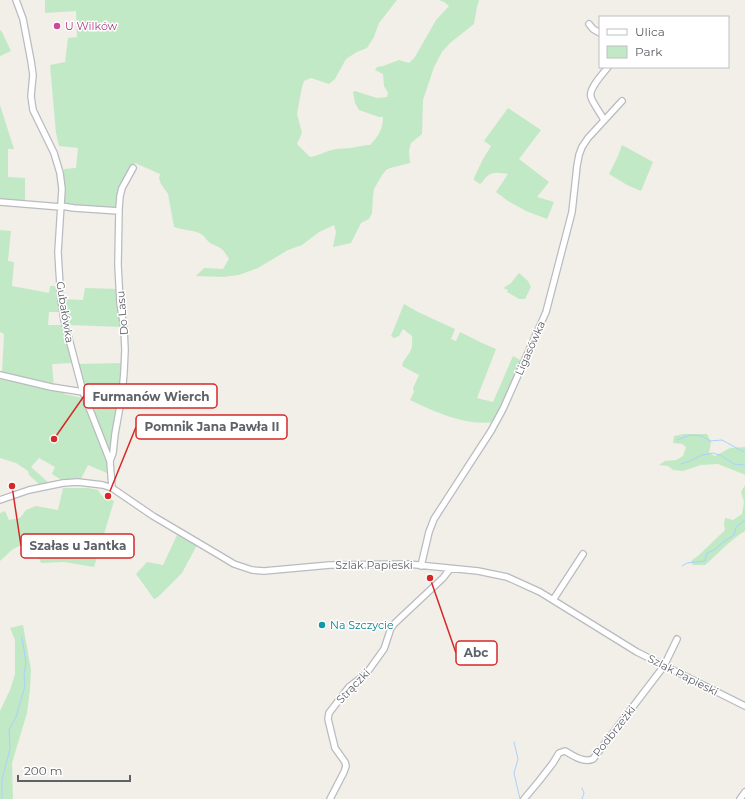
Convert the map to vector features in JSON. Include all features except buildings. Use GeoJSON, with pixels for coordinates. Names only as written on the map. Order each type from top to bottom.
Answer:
{"type":"FeatureCollection","features":[{"type":"Feature","properties":{"kind":"street","name":"Gubałówka"},"geometry":{"type":"LineString","coordinates":[[16,0],[23,20],[31,61],[33,76],[31,96],[33,110],[54,153],[60,173],[62,189],[58,252],[61,300],[64,320],[83,392],[110,461],[112,488]]}},
{"type":"Feature","properties":{"kind":"street"},"geometry":{"type":"LineString","coordinates":[[589,24],[593,29],[599,32]]}},
{"type":"Feature","properties":{"kind":"street"},"geometry":{"type":"LineString","coordinates":[[604,120],[590,94],[595,84],[607,68]]}},
{"type":"Feature","properties":{"kind":"street","name":"Ligasówka"},"geometry":{"type":"LineString","coordinates":[[421,566],[429,532],[434,520],[503,409],[546,312],[572,212],[577,166],[582,148],[588,138],[622,101]]}},
{"type":"Feature","properties":{"kind":"street","name":"Do Lasu"},"geometry":{"type":"LineString","coordinates":[[110,461],[113,453],[122,396],[125,350],[118,265],[120,196],[122,188],[133,168]]}},
{"type":"Feature","properties":{"kind":"street"},"geometry":{"type":"LineString","coordinates":[[0,202],[119,211]]}},
{"type":"Feature","properties":{"kind":"street"},"geometry":{"type":"LineString","coordinates":[[0,375],[51,388],[83,392]]}},
{"type":"Feature","properties":{"kind":"street"},"geometry":{"type":"LineString","coordinates":[[0,500],[48,485],[70,482],[95,483],[112,488]]}},
{"type":"Feature","properties":{"kind":"street","name":"Szlak Papieski"},"geometry":{"type":"LineString","coordinates":[[112,488],[153,516],[218,555],[234,564],[252,570],[264,571],[330,565],[408,564],[478,571],[507,577],[540,592],[637,652],[744,704]]}},
{"type":"Feature","properties":{"kind":"street"},"geometry":{"type":"LineString","coordinates":[[553,600],[584,554]]}},
{"type":"Feature","properties":{"kind":"street","name":"Strączki"},"geometry":{"type":"LineString","coordinates":[[330,799],[346,766],[345,762],[335,748],[328,718],[329,713],[349,687],[366,674],[384,649],[391,628],[395,623],[443,578],[450,569]]}},
{"type":"Feature","properties":{"kind":"street"},"geometry":{"type":"LineString","coordinates":[[664,666],[677,639]]}},
{"type":"Feature","properties":{"kind":"street","name":"Podbrzeżki"},"geometry":{"type":"LineString","coordinates":[[524,799],[562,751],[566,751],[576,757],[586,760],[593,759],[664,666]]}},
{"type":"Feature","properties":{"kind":"street"},"geometry":{"type":"LineString","coordinates":[[740,799],[745,792]]}},
{"type":"Feature","properties":{"kind":"green space"},"geometry":{"type":"Polygon","coordinates":[[[45,0],[397,0],[379,23],[374,37],[367,48],[346,59],[335,79],[329,84],[311,78],[304,81],[297,114],[302,133],[297,144],[310,157],[334,149],[370,145],[380,132],[383,117],[359,110],[355,103],[353,92],[355,91],[377,98],[387,97],[388,93],[384,86],[383,74],[375,70],[377,67],[399,60],[409,63],[415,57],[436,20],[449,6],[439,0],[479,0],[474,24],[450,43],[442,52],[434,67],[423,100],[422,134],[411,143],[409,151],[410,163],[390,168],[382,175],[374,189],[372,213],[369,219],[361,223],[351,243],[333,247],[336,232],[334,225],[319,232],[302,245],[288,250],[258,268],[239,275],[223,277],[196,276],[204,268],[223,269],[229,259],[223,250],[210,243],[201,234],[174,227],[168,194],[161,184],[159,178],[160,174],[135,163],[121,187],[118,214],[62,208],[64,169],[76,168],[78,148],[59,146],[56,133],[50,65],[65,62],[68,38],[77,37],[76,11],[45,13],[45,0]]]}},
{"type":"Feature","properties":{"kind":"green space"},"geometry":{"type":"Polygon","coordinates":[[[0,30],[11,51],[0,56],[0,30]]]}},
{"type":"Feature","properties":{"kind":"green space"},"geometry":{"type":"Polygon","coordinates":[[[0,105],[14,149],[8,149],[8,177],[25,178],[25,203],[0,201],[0,105]]]}},
{"type":"Feature","properties":{"kind":"green space"},"geometry":{"type":"Polygon","coordinates":[[[508,108],[541,130],[519,159],[549,182],[537,197],[554,202],[547,219],[526,211],[496,192],[508,174],[492,173],[480,184],[474,180],[483,159],[491,146],[484,141],[508,108]]]}},
{"type":"Feature","properties":{"kind":"green space"},"geometry":{"type":"Polygon","coordinates":[[[622,145],[653,162],[641,191],[627,185],[609,174],[622,145]]]}},
{"type":"Feature","properties":{"kind":"green space"},"geometry":{"type":"Polygon","coordinates":[[[0,230],[11,231],[8,261],[14,262],[12,286],[49,293],[50,286],[57,286],[60,312],[49,312],[48,325],[64,325],[73,363],[52,364],[54,388],[2,374],[4,334],[0,332],[0,230]]]}},
{"type":"Feature","properties":{"kind":"green space"},"geometry":{"type":"Polygon","coordinates":[[[519,273],[528,281],[531,287],[525,299],[519,299],[503,288],[511,283],[519,273]]]}},
{"type":"Feature","properties":{"kind":"green space"},"geometry":{"type":"Polygon","coordinates":[[[85,288],[118,289],[122,327],[68,325],[63,299],[83,300],[85,288]]]}},
{"type":"Feature","properties":{"kind":"green space"},"geometry":{"type":"Polygon","coordinates":[[[404,304],[455,329],[451,339],[456,341],[460,332],[496,349],[477,398],[493,402],[513,356],[522,361],[494,422],[483,423],[461,420],[450,417],[410,400],[414,392],[413,388],[419,375],[402,366],[411,350],[412,336],[403,329],[399,336],[394,338],[391,336],[404,304]]]}},
{"type":"Feature","properties":{"kind":"green space"},"geometry":{"type":"Polygon","coordinates":[[[123,363],[123,383],[110,454],[85,392],[77,364],[123,363]]]}},
{"type":"Feature","properties":{"kind":"green space"},"geometry":{"type":"Polygon","coordinates":[[[0,377],[64,391],[64,394],[83,398],[106,456],[109,474],[88,465],[81,479],[63,481],[52,474],[55,467],[39,458],[31,467],[49,483],[40,485],[29,475],[28,471],[16,463],[0,458],[0,377]]]}},
{"type":"Feature","properties":{"kind":"green space"},"geometry":{"type":"Polygon","coordinates":[[[684,434],[707,434],[711,442],[709,453],[715,456],[730,448],[745,447],[745,475],[718,464],[701,465],[683,471],[673,470],[668,466],[659,465],[665,461],[676,460],[683,456],[686,447],[682,444],[673,443],[674,436],[684,434]]]}},
{"type":"Feature","properties":{"kind":"green space"},"geometry":{"type":"Polygon","coordinates":[[[745,485],[745,531],[729,543],[705,565],[693,565],[691,561],[725,530],[725,518],[733,520],[742,514],[744,502],[741,492],[745,485]]]}},
{"type":"Feature","properties":{"kind":"green space"},"geometry":{"type":"Polygon","coordinates":[[[63,488],[88,488],[98,490],[101,495],[114,501],[94,567],[64,562],[41,563],[32,540],[13,549],[0,561],[0,513],[5,511],[9,520],[20,518],[26,510],[36,506],[58,510],[63,488]]]}},
{"type":"Feature","properties":{"kind":"green space"},"geometry":{"type":"Polygon","coordinates":[[[178,533],[197,545],[182,573],[158,597],[154,599],[136,574],[147,562],[163,565],[178,533]]]}},
{"type":"Feature","properties":{"kind":"green space"},"geometry":{"type":"Polygon","coordinates":[[[23,625],[31,670],[27,713],[12,763],[13,799],[0,799],[0,711],[10,690],[15,674],[15,640],[10,628],[23,625]]]}},
{"type":"Feature","properties":{"kind":"waterway"},"geometry":{"type":"LineString","coordinates":[[677,440],[690,435],[702,436],[710,441],[722,440],[742,451],[745,451]]}},
{"type":"Feature","properties":{"kind":"waterway"},"geometry":{"type":"LineString","coordinates":[[681,464],[702,455],[713,453],[722,456],[734,464],[745,465]]}},
{"type":"Feature","properties":{"kind":"waterway"},"geometry":{"type":"LineString","coordinates":[[682,566],[687,563],[705,561],[707,553],[714,550],[734,535],[736,527],[745,520]]}},
{"type":"Feature","properties":{"kind":"waterway"},"geometry":{"type":"LineString","coordinates":[[2,799],[2,779],[10,749],[9,730],[16,717],[25,686],[24,674],[26,663],[22,637]]}},
{"type":"Feature","properties":{"kind":"waterway"},"geometry":{"type":"LineString","coordinates":[[514,742],[518,759],[514,773],[520,799]]}},
{"type":"Feature","properties":{"kind":"waterway"},"geometry":{"type":"LineString","coordinates":[[582,788],[584,793],[582,799]]}},
{"type":"Feature","properties":{"kind":"place","name":"U Wilków"},"geometry":{"type":"Point","coordinates":[57,26]}},
{"type":"Feature","properties":{"kind":"place","name":"Furmanów Wierch"},"geometry":{"type":"Point","coordinates":[54,439]}},
{"type":"Feature","properties":{"kind":"place","name":"Szałas u Jantka"},"geometry":{"type":"Point","coordinates":[12,486]}},
{"type":"Feature","properties":{"kind":"place","name":"Pomnik Jana Pawła II"},"geometry":{"type":"Point","coordinates":[108,496]}},
{"type":"Feature","properties":{"kind":"place","name":"Abc"},"geometry":{"type":"Point","coordinates":[430,578]}},
{"type":"Feature","properties":{"kind":"place","name":"Na Szczycie"},"geometry":{"type":"Point","coordinates":[322,625]}}]}
